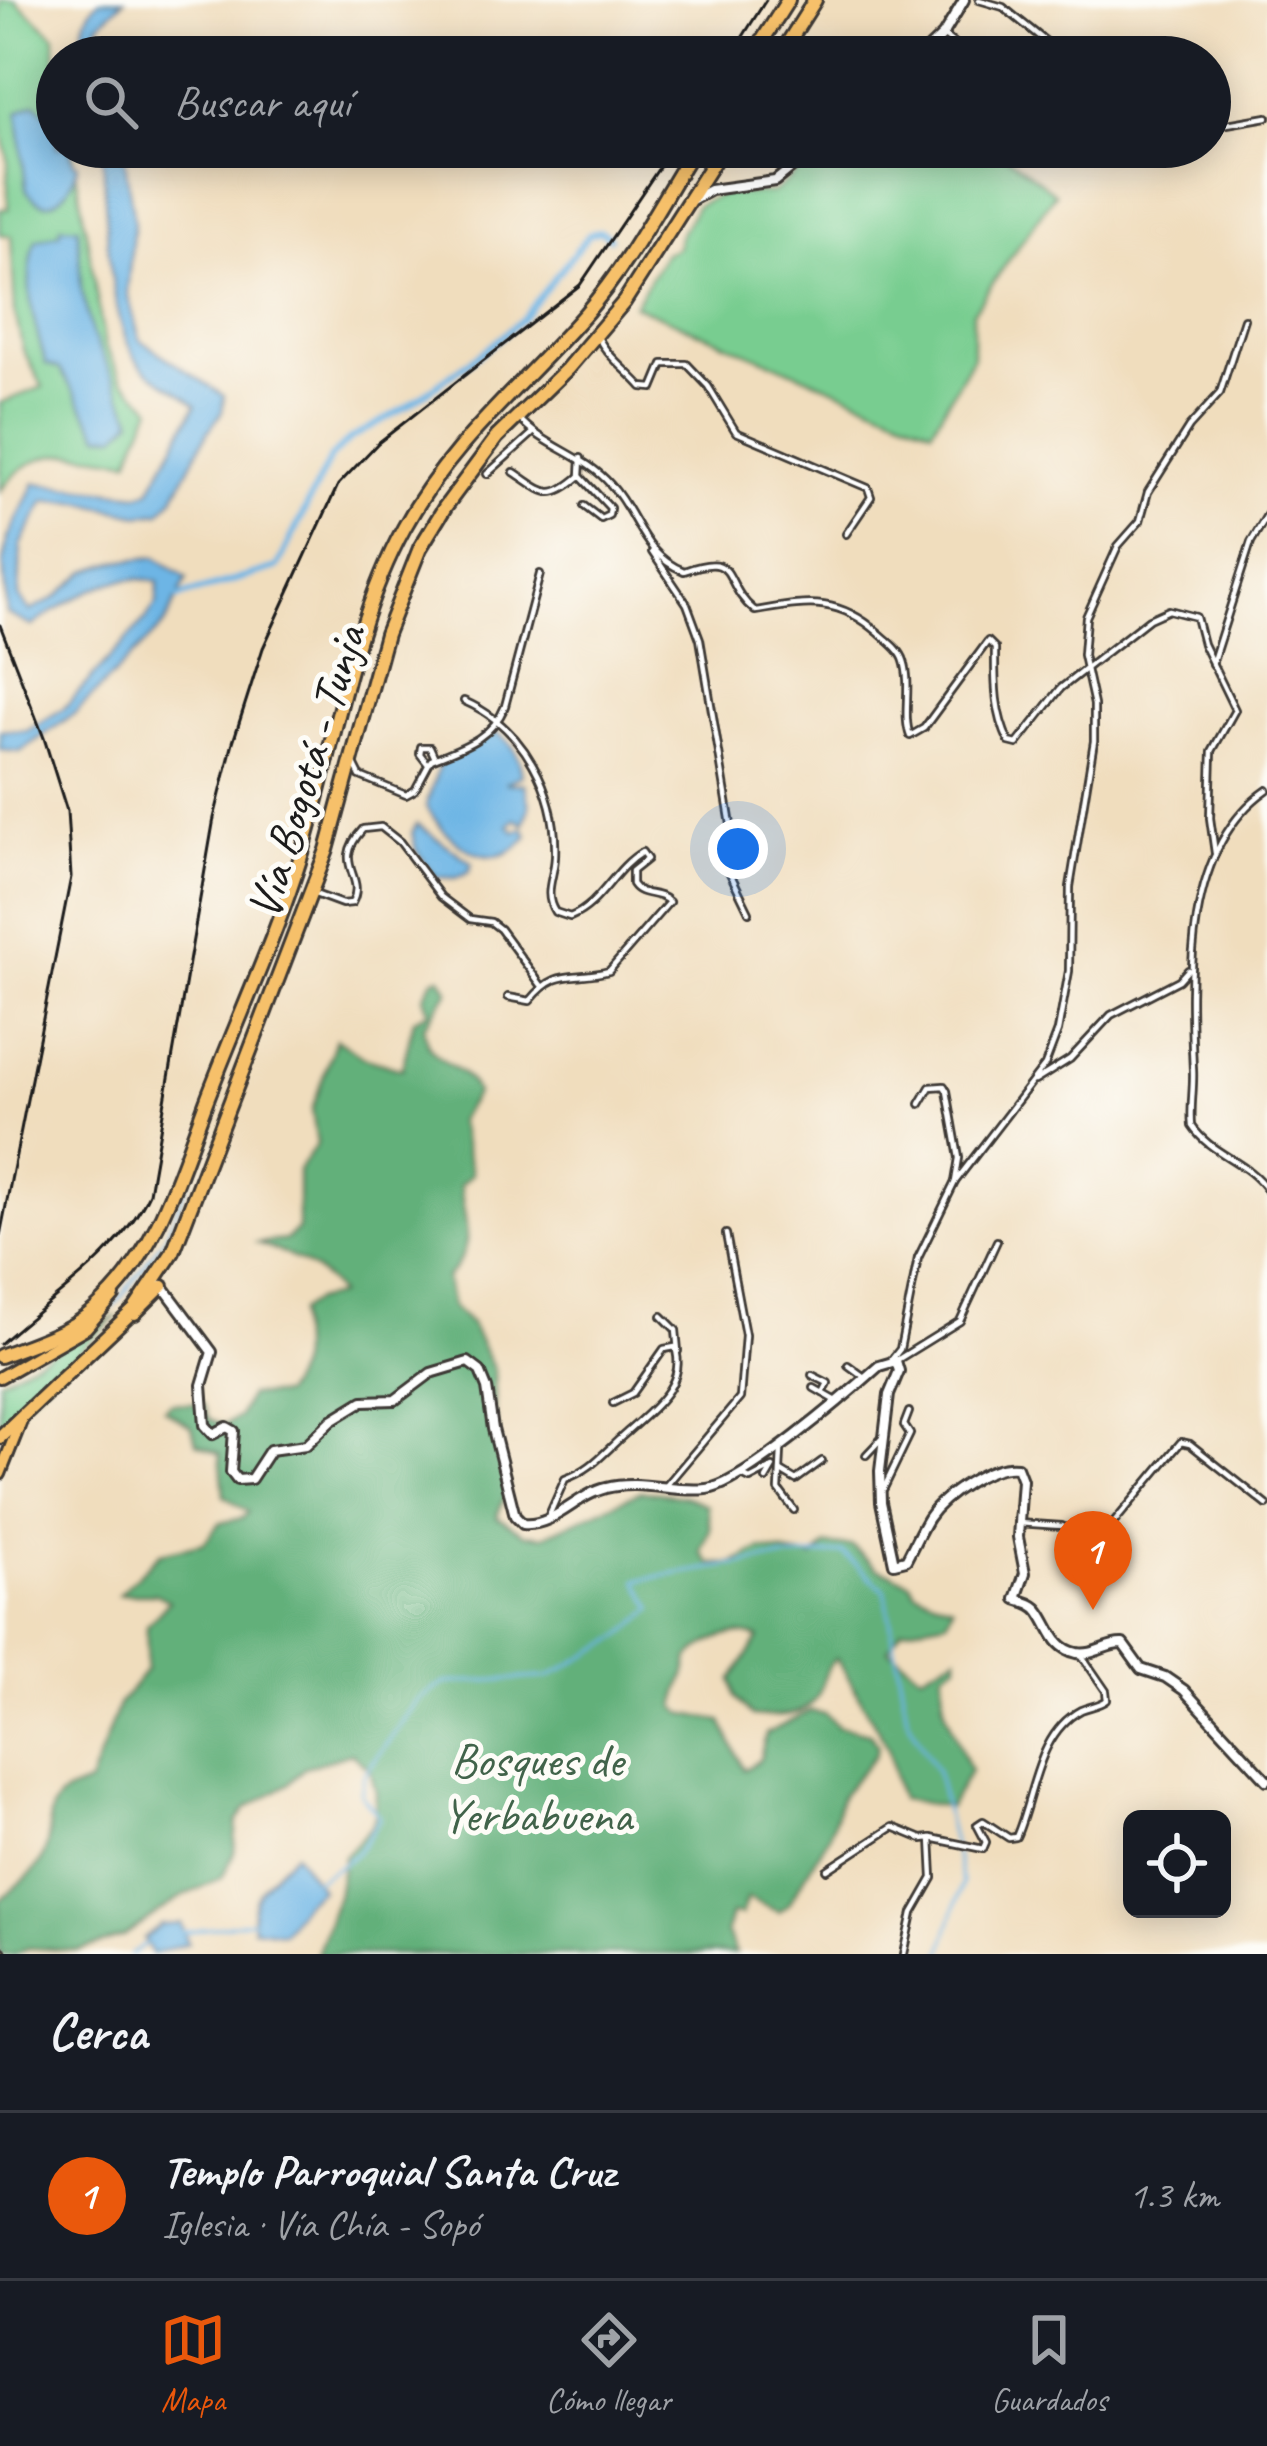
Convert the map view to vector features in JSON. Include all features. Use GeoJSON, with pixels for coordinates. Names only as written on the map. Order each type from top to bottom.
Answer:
{"type":"FeatureCollection","features":[{"type":"Feature","properties":{"kind":"highway"},"geometry":{"type":"LineString","coordinates":[[765,36],[788,0]]}},
{"type":"Feature","properties":{"kind":"highway"},"geometry":{"type":"LineString","coordinates":[[792,36],[815,0]]}},
{"type":"Feature","properties":{"kind":"highway","name":"Vía Bogotá - Tunja"},"geometry":{"type":"LineString","coordinates":[[0,1356],[39,1344],[89,1315],[142,1253],[172,1190],[294,879],[371,604],[403,528],[462,442],[602,294],[682,168]]}},
{"type":"Feature","properties":{"kind":"highway","name":"Vía Bogotá - Tunja"},"geometry":{"type":"LineString","coordinates":[[0,1437],[160,1283],[311,893],[386,634],[420,548],[463,480],[517,416],[598,335],[645,272],[710,168]]}},
{"type":"Feature","properties":{"kind":"main road"},"geometry":{"type":"LineString","coordinates":[[81,1332],[104,1311],[128,1273]]}},
{"type":"Feature","properties":{"kind":"main road"},"geometry":{"type":"LineString","coordinates":[[135,1314],[160,1283]]}},
{"type":"Feature","properties":{"kind":"main road"},"geometry":{"type":"LineString","coordinates":[[0,1377],[116,1316]]}},
{"type":"Feature","properties":{"kind":"main road"},"geometry":{"type":"LineString","coordinates":[[1,1471],[30,1406]]}},
{"type":"Feature","properties":{"kind":"street"},"geometry":{"type":"LineString","coordinates":[[944,35],[964,0]]}},
{"type":"Feature","properties":{"kind":"street"},"geometry":{"type":"LineString","coordinates":[[980,0],[1003,7],[1039,36]]}},
{"type":"Feature","properties":{"kind":"street"},"geometry":{"type":"LineString","coordinates":[[1231,123],[1267,117]]}},
{"type":"Feature","properties":{"kind":"street"},"geometry":{"type":"LineString","coordinates":[[690,201],[710,190],[775,181],[791,168]]}},
{"type":"Feature","properties":{"kind":"street"},"geometry":{"type":"LineString","coordinates":[[894,1360],[904,1334],[918,1258],[955,1182],[1052,1050],[1065,1003],[1070,887],[1094,741],[1094,705],[1082,644],[1086,617],[1118,545],[1140,521],[1148,492],[1189,427],[1220,393],[1244,319]]}},
{"type":"Feature","properties":{"kind":"street"},"geometry":{"type":"LineString","coordinates":[[598,335],[604,351],[642,387],[650,389],[661,366],[687,364],[708,386],[736,432],[868,488],[872,497],[846,534]]}},
{"type":"Feature","properties":{"kind":"street"},"geometry":{"type":"LineString","coordinates":[[581,354],[604,351]]}},
{"type":"Feature","properties":{"kind":"street"},"geometry":{"type":"LineString","coordinates":[[517,416],[532,434],[581,458],[621,497],[648,548],[687,604],[700,639],[731,825],[724,862],[748,912]]}},
{"type":"Feature","properties":{"kind":"street"},"geometry":{"type":"LineString","coordinates":[[487,474],[532,434]]}},
{"type":"Feature","properties":{"kind":"street"},"geometry":{"type":"LineString","coordinates":[[514,472],[552,494],[561,493],[580,476],[581,458]]}},
{"type":"Feature","properties":{"kind":"street"},"geometry":{"type":"LineString","coordinates":[[580,476],[610,508],[609,515],[601,519],[584,506]]}},
{"type":"Feature","properties":{"kind":"street"},"geometry":{"type":"LineString","coordinates":[[1212,664],[1251,542],[1267,515]]}},
{"type":"Feature","properties":{"kind":"street"},"geometry":{"type":"LineString","coordinates":[[648,548],[684,572],[707,562],[717,564],[754,611],[815,603],[846,611],[869,624],[904,659],[910,736],[929,722],[988,641],[995,648],[998,711],[1012,744],[1024,738],[1045,704],[1149,619],[1169,610],[1196,617],[1235,710],[1212,751],[1210,825],[1215,853]]}},
{"type":"Feature","properties":{"kind":"street"},"geometry":{"type":"LineString","coordinates":[[352,760],[360,776],[406,795],[415,790],[428,763],[472,743],[496,724],[505,706],[539,574]]}},
{"type":"Feature","properties":{"kind":"street"},"geometry":{"type":"LineString","coordinates":[[464,701],[521,747],[545,787],[555,856],[549,897],[555,912],[578,914],[642,852],[647,859],[632,871],[632,884],[641,893],[669,902],[609,971],[566,975],[541,986],[530,1001],[508,997]]}},
{"type":"Feature","properties":{"kind":"street"},"geometry":{"type":"LineString","coordinates":[[428,763],[421,747],[430,746],[435,758]]}},
{"type":"Feature","properties":{"kind":"street"},"geometry":{"type":"LineString","coordinates":[[346,784],[360,776]]}},
{"type":"Feature","properties":{"kind":"street"},"geometry":{"type":"LineString","coordinates":[[1267,790],[1243,808],[1215,853],[1188,970],[1192,1126],[1208,1144],[1250,1169],[1267,1190]]}},
{"type":"Feature","properties":{"kind":"street"},"geometry":{"type":"LineString","coordinates":[[1210,825],[1228,829]]}},
{"type":"Feature","properties":{"kind":"street"},"geometry":{"type":"LineString","coordinates":[[311,893],[352,903],[357,887],[348,852],[363,829],[381,827],[400,842],[441,897],[470,920],[491,922],[500,929],[541,986]]}},
{"type":"Feature","properties":{"kind":"street"},"geometry":{"type":"LineString","coordinates":[[1031,1083],[1070,1059],[1111,1015],[1179,980],[1188,970]]}},
{"type":"Feature","properties":{"kind":"street"},"geometry":{"type":"LineString","coordinates":[[920,1104],[930,1087],[944,1086],[959,1158],[955,1182]]}},
{"type":"Feature","properties":{"kind":"street"},"geometry":{"type":"LineString","coordinates":[[665,1487],[740,1398],[746,1335],[726,1234]]}},
{"type":"Feature","properties":{"kind":"street"},"geometry":{"type":"LineString","coordinates":[[160,1283],[212,1352],[202,1385],[205,1425],[213,1434],[227,1427],[234,1431],[231,1472],[236,1480],[251,1479],[266,1453],[306,1445],[332,1420],[363,1401],[395,1400],[431,1373],[468,1362],[487,1388],[515,1516],[533,1525],[602,1489],[631,1483],[712,1489],[742,1475],[864,1377],[960,1321],[998,1241]]}},
{"type":"Feature","properties":{"kind":"street"},"geometry":{"type":"LineString","coordinates":[[548,1520],[565,1479],[592,1468],[661,1404],[669,1390],[678,1351],[676,1330],[662,1316]]}},
{"type":"Feature","properties":{"kind":"street"},"geometry":{"type":"LineString","coordinates":[[613,1403],[633,1393],[664,1349],[678,1351]]}},
{"type":"Feature","properties":{"kind":"street"},"geometry":{"type":"LineString","coordinates":[[894,1360],[899,1371],[882,1438],[880,1492],[897,1565],[905,1561],[931,1514],[945,1500],[1008,1466],[1020,1470],[1018,1523],[1025,1573],[1016,1599],[1038,1609],[1064,1648],[1099,1652],[1117,1642],[1123,1644],[1142,1670],[1184,1690],[1267,1780]]}},
{"type":"Feature","properties":{"kind":"street"},"geometry":{"type":"LineString","coordinates":[[848,1365],[864,1377]]}},
{"type":"Feature","properties":{"kind":"street"},"geometry":{"type":"LineString","coordinates":[[812,1375],[828,1383],[823,1393]]}},
{"type":"Feature","properties":{"kind":"street"},"geometry":{"type":"LineString","coordinates":[[814,1388],[836,1401]]}},
{"type":"Feature","properties":{"kind":"street"},"geometry":{"type":"LineString","coordinates":[[880,1492],[910,1434],[904,1425],[909,1412]]}},
{"type":"Feature","properties":{"kind":"street"},"geometry":{"type":"LineString","coordinates":[[866,1455],[882,1438]]}},
{"type":"Feature","properties":{"kind":"street"},"geometry":{"type":"LineString","coordinates":[[1018,1523],[1062,1526],[1097,1543],[1181,1442],[1190,1444],[1267,1505]]}},
{"type":"Feature","properties":{"kind":"street"},"geometry":{"type":"LineString","coordinates":[[781,1445],[779,1490],[794,1510]]}},
{"type":"Feature","properties":{"kind":"street"},"geometry":{"type":"LineString","coordinates":[[781,1471],[796,1480],[822,1461]]}},
{"type":"Feature","properties":{"kind":"street"},"geometry":{"type":"LineString","coordinates":[[742,1475],[750,1479],[773,1468],[766,1479]]}},
{"type":"Feature","properties":{"kind":"street"},"geometry":{"type":"LineString","coordinates":[[827,1870],[893,1827],[922,1839],[983,1849],[986,1842],[977,1827],[983,1821],[1009,1838],[1019,1835],[1027,1797],[1056,1736],[1080,1711],[1108,1700],[1080,1653]]}},
{"type":"Feature","properties":{"kind":"street"},"geometry":{"type":"LineString","coordinates":[[904,1954],[913,1913],[933,1878],[931,1838]]}},
{"type":"Feature","properties":{"kind":"green space"},"geometry":{"type":"Polygon","coordinates":[[[0,0],[15,0],[55,36],[36,36],[36,168],[75,168],[105,346],[122,379],[152,407],[129,460],[74,454],[43,458],[28,464],[0,491],[0,403],[43,387],[23,350],[15,312],[11,236],[0,234],[0,209],[8,209],[8,159],[0,124],[0,0]]]}},
{"type":"Feature","properties":{"kind":"green space"},"geometry":{"type":"Polygon","coordinates":[[[802,168],[1022,168],[1055,193],[973,312],[973,356],[932,429],[634,305],[665,253],[677,248],[697,205],[722,194],[773,193],[802,168]]]}},
{"type":"Feature","properties":{"kind":"green space","name":"Bosques de Yerbabuena"},"geometry":{"type":"Polygon","coordinates":[[[441,977],[449,991],[424,1026],[426,1039],[476,1093],[458,1121],[472,1174],[460,1185],[465,1246],[446,1278],[452,1307],[471,1325],[494,1370],[497,1454],[508,1485],[497,1517],[526,1534],[543,1536],[641,1491],[684,1496],[707,1505],[710,1529],[701,1552],[710,1564],[731,1564],[761,1549],[814,1558],[826,1545],[852,1546],[877,1568],[910,1582],[915,1591],[953,1605],[947,1620],[902,1629],[889,1649],[921,1674],[957,1655],[957,1663],[943,1672],[944,1706],[970,1771],[949,1807],[900,1799],[888,1747],[837,1658],[809,1706],[786,1715],[752,1716],[736,1697],[732,1680],[759,1638],[730,1635],[704,1646],[689,1659],[676,1707],[682,1713],[722,1721],[744,1770],[760,1759],[766,1734],[810,1711],[826,1714],[838,1726],[870,1733],[878,1746],[842,1795],[829,1835],[787,1906],[779,1912],[747,1898],[741,1915],[731,1914],[726,1932],[735,1954],[316,1954],[337,1895],[344,1856],[375,1817],[370,1769],[351,1753],[305,1767],[288,1784],[247,1808],[237,1822],[234,1853],[222,1877],[178,1899],[124,1937],[80,1951],[28,1948],[0,1954],[0,1901],[42,1859],[53,1806],[89,1784],[118,1705],[146,1670],[147,1625],[169,1601],[155,1594],[119,1594],[160,1553],[204,1543],[219,1523],[243,1518],[248,1512],[224,1496],[220,1453],[196,1443],[192,1427],[164,1409],[170,1403],[203,1404],[209,1419],[224,1425],[239,1417],[249,1395],[282,1395],[298,1363],[299,1311],[338,1295],[313,1269],[258,1243],[285,1240],[298,1229],[298,1170],[317,1144],[312,1110],[336,1039],[363,1057],[402,1069],[414,1019],[429,1012],[424,996],[433,979],[441,977]]]}},
{"type":"Feature","properties":{"kind":"green space"},"geometry":{"type":"Polygon","coordinates":[[[117,1316],[9,1416],[0,1427],[0,1380],[117,1316]]]}},
{"type":"Feature","properties":{"kind":"water"},"geometry":{"type":"Polygon","coordinates":[[[99,0],[124,0],[98,25],[98,36],[83,36],[89,13],[99,0]]]}},
{"type":"Feature","properties":{"kind":"water"},"geometry":{"type":"Polygon","coordinates":[[[36,104],[36,168],[77,168],[65,193],[51,203],[34,199],[26,189],[18,112],[36,104]]]}},
{"type":"Feature","properties":{"kind":"water"},"geometry":{"type":"Polygon","coordinates":[[[104,168],[126,168],[134,222],[127,292],[140,340],[224,396],[222,412],[173,499],[160,512],[139,515],[80,502],[45,501],[21,545],[19,597],[30,611],[54,599],[87,571],[118,561],[156,557],[187,578],[165,624],[75,713],[20,752],[0,750],[0,730],[27,731],[64,708],[157,603],[158,582],[124,580],[92,590],[32,626],[7,614],[3,562],[8,538],[35,483],[140,494],[150,490],[196,405],[143,367],[131,350],[115,295],[104,168]]]}},
{"type":"Feature","properties":{"kind":"water"},"geometry":{"type":"Polygon","coordinates":[[[61,226],[78,227],[81,288],[92,334],[133,419],[117,435],[100,435],[60,369],[46,364],[37,332],[30,287],[32,256],[36,240],[60,233],[61,226]]]}},
{"type":"Feature","properties":{"kind":"water"},"geometry":{"type":"Polygon","coordinates":[[[496,732],[511,745],[521,768],[522,775],[505,783],[525,784],[530,806],[524,824],[515,819],[509,825],[515,832],[524,828],[528,836],[515,849],[486,855],[459,844],[426,806],[440,763],[496,732]]]}},
{"type":"Feature","properties":{"kind":"water"},"geometry":{"type":"Polygon","coordinates":[[[417,824],[472,863],[469,872],[455,878],[436,877],[416,850],[412,833],[417,824]]]}},
{"type":"Feature","properties":{"kind":"water"},"geometry":{"type":"Polygon","coordinates":[[[295,1853],[321,1889],[303,1903],[282,1932],[253,1928],[258,1895],[295,1853]]]}},
{"type":"Feature","properties":{"kind":"water"},"geometry":{"type":"Polygon","coordinates":[[[181,1924],[188,1943],[152,1954],[144,1939],[162,1925],[181,1924]]]}},
{"type":"Feature","properties":{"kind":"waterway"},"geometry":{"type":"LineString","coordinates":[[178,597],[277,568],[330,458],[350,439],[408,406],[522,319],[589,234],[600,231],[610,238]]}},
{"type":"Feature","properties":{"kind":"waterway"},"geometry":{"type":"LineString","coordinates":[[114,1307],[165,1237],[195,1166]]}},
{"type":"Feature","properties":{"kind":"waterway"},"geometry":{"type":"LineString","coordinates":[[315,1881],[347,1861],[366,1841],[380,1817],[361,1795],[364,1775],[418,1700],[445,1683],[548,1677],[620,1637],[653,1609],[637,1580],[843,1553],[885,1590],[907,1717],[937,1772],[962,1883],[941,1954]]}},
{"type":"Feature","properties":{"kind":"waterway"},"geometry":{"type":"LineString","coordinates":[[184,1933],[251,1921]]}},
{"type":"Feature","properties":{"kind":"waterway"},"geometry":{"type":"LineString","coordinates":[[131,1954],[146,1944]]}},
{"type":"Feature","properties":{"kind":"railway"},"geometry":{"type":"LineString","coordinates":[[743,36],[766,0]]}},
{"type":"Feature","properties":{"kind":"railway"},"geometry":{"type":"LineString","coordinates":[[0,1344],[121,1237],[149,1193],[214,818],[233,742],[263,648],[338,485],[378,443],[580,285],[659,168]]}},
{"type":"Feature","properties":{"kind":"railway"},"geometry":{"type":"LineString","coordinates":[[0,625],[67,811],[71,877],[0,1236]]}},
{"type":"Feature","properties":{"kind":"place","name":"Templo Parroquial Santa Cruz"},"geometry":{"type":"Point","coordinates":[1093,1610]}}]}
